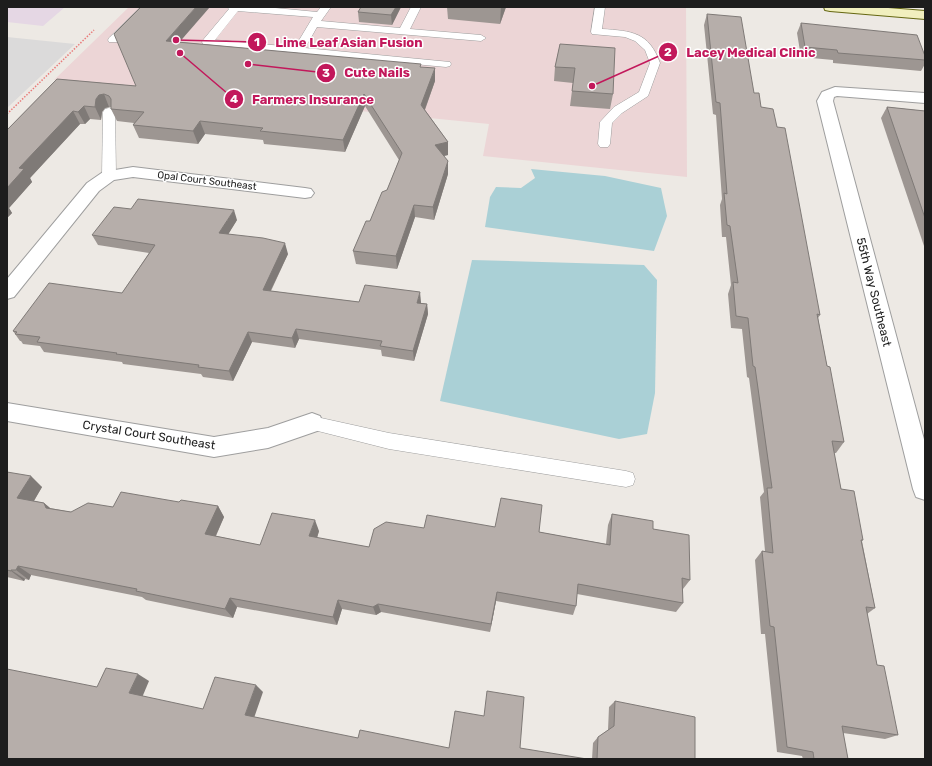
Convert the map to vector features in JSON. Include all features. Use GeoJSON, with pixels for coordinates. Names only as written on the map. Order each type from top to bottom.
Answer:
{"type":"FeatureCollection","features":[{"type":"Feature","properties":{"kind":"main road"},"geometry":{"type":"LineString","coordinates":[[830,7],[925,15]]}},
{"type":"Feature","properties":{"kind":"street","name":"55th Way Southeast"},"geometry":{"type":"LineString","coordinates":[[925,98],[835,91],[827,95],[825,101],[925,489]]}},
{"type":"Feature","properties":{"kind":"street","name":"Opal Court Southeast"},"geometry":{"type":"LineString","coordinates":[[110,176],[133,172],[305,193]]}},
{"type":"Feature","properties":{"kind":"street"},"geometry":{"type":"LineString","coordinates":[[7,292],[93,187],[110,176]]}},
{"type":"Feature","properties":{"kind":"street","name":"Crystal Court Southeast"},"geometry":{"type":"LineString","coordinates":[[7,412],[214,447],[268,438],[312,423]]}},
{"type":"Feature","properties":{"kind":"lane"},"geometry":{"type":"LineString","coordinates":[[113,40],[147,7]]}},
{"type":"Feature","properties":{"kind":"lane"},"geometry":{"type":"LineString","coordinates":[[232,7],[320,15],[404,31],[481,38]]}},
{"type":"Feature","properties":{"kind":"lane"},"geometry":{"type":"LineString","coordinates":[[404,31],[416,7]]}},
{"type":"Feature","properties":{"kind":"lane"},"geometry":{"type":"LineString","coordinates":[[600,7],[596,32],[626,35],[640,39],[649,48],[654,63],[644,94],[618,110],[606,122],[604,144]]}},
{"type":"Feature","properties":{"kind":"lane"},"geometry":{"type":"LineString","coordinates":[[243,8],[207,42],[298,50],[408,53],[446,64]]}},
{"type":"Feature","properties":{"kind":"lane"},"geometry":{"type":"LineString","coordinates":[[298,50],[320,15]]}},
{"type":"Feature","properties":{"kind":"lane"},"geometry":{"type":"LineString","coordinates":[[408,53],[416,32]]}},
{"type":"Feature","properties":{"kind":"lane"},"geometry":{"type":"LineString","coordinates":[[109,112],[110,176]]}},
{"type":"Feature","properties":{"kind":"lane"},"geometry":{"type":"LineString","coordinates":[[312,423],[389,441],[626,479]]}},
{"type":"Feature","properties":{"kind":"path"},"geometry":{"type":"LineString","coordinates":[[7,114],[95,28]]}},
{"type":"Feature","properties":{"kind":"shaded area"},"geometry":{"type":"Polygon","coordinates":[[[7,7],[65,7],[43,26],[7,22],[7,7]]]}},
{"type":"Feature","properties":{"kind":"shaded area"},"geometry":{"type":"Polygon","coordinates":[[[129,7],[686,7],[687,177],[483,156],[489,124],[54,80],[129,7]]]}},
{"type":"Feature","properties":{"kind":"shaded area"},"geometry":{"type":"Polygon","coordinates":[[[7,37],[75,44],[7,108],[7,37]]]}},
{"type":"Feature","properties":{"kind":"water"},"geometry":{"type":"Polygon","coordinates":[[[531,169],[605,176],[661,188],[667,216],[654,251],[485,227],[490,197],[496,187],[521,188],[535,178],[531,169]]]}},
{"type":"Feature","properties":{"kind":"water"},"geometry":{"type":"Polygon","coordinates":[[[472,260],[644,265],[657,280],[655,393],[647,434],[619,439],[440,401],[472,260]]]}},
{"type":"Feature","properties":{"kind":"building"},"geometry":{"type":"Polygon","coordinates":[[[141,7],[196,7],[166,41],[421,64],[420,67],[435,68],[421,105],[448,142],[435,145],[448,161],[433,207],[414,205],[396,256],[353,251],[366,221],[370,221],[382,192],[387,190],[402,153],[364,94],[343,140],[260,131],[263,128],[200,121],[193,131],[133,125],[144,112],[111,109],[111,99],[109,96],[104,94],[99,95],[96,99],[95,107],[84,106],[78,112],[73,111],[19,168],[24,169],[7,188],[7,130],[57,79],[136,86],[114,34],[141,7]]]}},
{"type":"Feature","properties":{"kind":"building"},"geometry":{"type":"Polygon","coordinates":[[[361,7],[396,7],[391,15],[358,12],[361,7]]]}},
{"type":"Feature","properties":{"kind":"building"},"geometry":{"type":"Polygon","coordinates":[[[707,14],[741,17],[754,93],[759,93],[761,107],[773,109],[777,127],[785,128],[820,315],[817,314],[827,366],[830,367],[844,442],[832,441],[841,489],[854,491],[863,540],[861,540],[875,608],[866,607],[877,665],[884,666],[898,735],[842,726],[848,759],[814,759],[813,752],[787,747],[774,627],[770,626],[762,551],[773,553],[767,488],[772,488],[755,367],[753,366],[748,318],[736,316],[733,282],[738,283],[730,226],[727,225],[724,193],[727,194],[720,103],[716,102],[707,14]]]}},
{"type":"Feature","properties":{"kind":"building"},"geometry":{"type":"Polygon","coordinates":[[[801,23],[917,35],[925,56],[925,60],[838,53],[837,50],[805,47],[801,23]]]}},
{"type":"Feature","properties":{"kind":"building"},"geometry":{"type":"Polygon","coordinates":[[[560,44],[615,48],[613,94],[572,91],[575,68],[555,67],[560,44]]]}},
{"type":"Feature","properties":{"kind":"building"},"geometry":{"type":"Polygon","coordinates":[[[887,107],[925,111],[925,218],[887,107]]]}},
{"type":"Feature","properties":{"kind":"building"},"geometry":{"type":"Polygon","coordinates":[[[138,199],[234,210],[219,233],[263,238],[285,243],[263,290],[359,302],[365,285],[420,292],[417,303],[427,304],[413,351],[380,346],[382,341],[296,329],[292,338],[248,332],[229,371],[198,367],[199,365],[37,342],[40,337],[15,334],[17,332],[13,331],[49,283],[122,293],[155,245],[92,235],[114,207],[131,209],[138,199]]]}},
{"type":"Feature","properties":{"kind":"building"},"geometry":{"type":"Polygon","coordinates":[[[7,472],[31,476],[17,498],[44,503],[46,508],[71,512],[88,503],[113,507],[121,492],[179,502],[181,500],[218,506],[205,534],[260,545],[272,513],[315,520],[309,536],[369,547],[374,529],[386,522],[424,528],[427,515],[495,527],[501,498],[542,505],[539,532],[610,545],[612,514],[653,521],[653,529],[689,535],[690,580],[682,578],[683,603],[578,584],[576,606],[497,592],[491,624],[378,604],[373,607],[338,600],[333,617],[230,598],[225,609],[136,591],[137,589],[18,566],[16,570],[7,570],[7,472]]]}},
{"type":"Feature","properties":{"kind":"building"},"geometry":{"type":"Polygon","coordinates":[[[106,668],[138,674],[129,693],[203,709],[215,677],[256,685],[245,715],[358,738],[360,730],[449,748],[455,711],[484,716],[487,691],[524,697],[520,748],[587,759],[7,759],[7,669],[97,687],[106,668]]]}},
{"type":"Feature","properties":{"kind":"building"},"geometry":{"type":"Polygon","coordinates":[[[615,701],[695,717],[695,759],[597,759],[598,737],[614,726],[615,701]]]}},
{"type":"Feature","properties":{"kind":"place","name":"Lime Leaf Asian Fusion"},"geometry":{"type":"Point","coordinates":[176,40]}},
{"type":"Feature","properties":{"kind":"place","name":"Farmers Insurance"},"geometry":{"type":"Point","coordinates":[180,53]}},
{"type":"Feature","properties":{"kind":"place","name":"Cute Nails"},"geometry":{"type":"Point","coordinates":[248,64]}},
{"type":"Feature","properties":{"kind":"place","name":"Lacey Medical Clinic"},"geometry":{"type":"Point","coordinates":[592,86]}}]}
